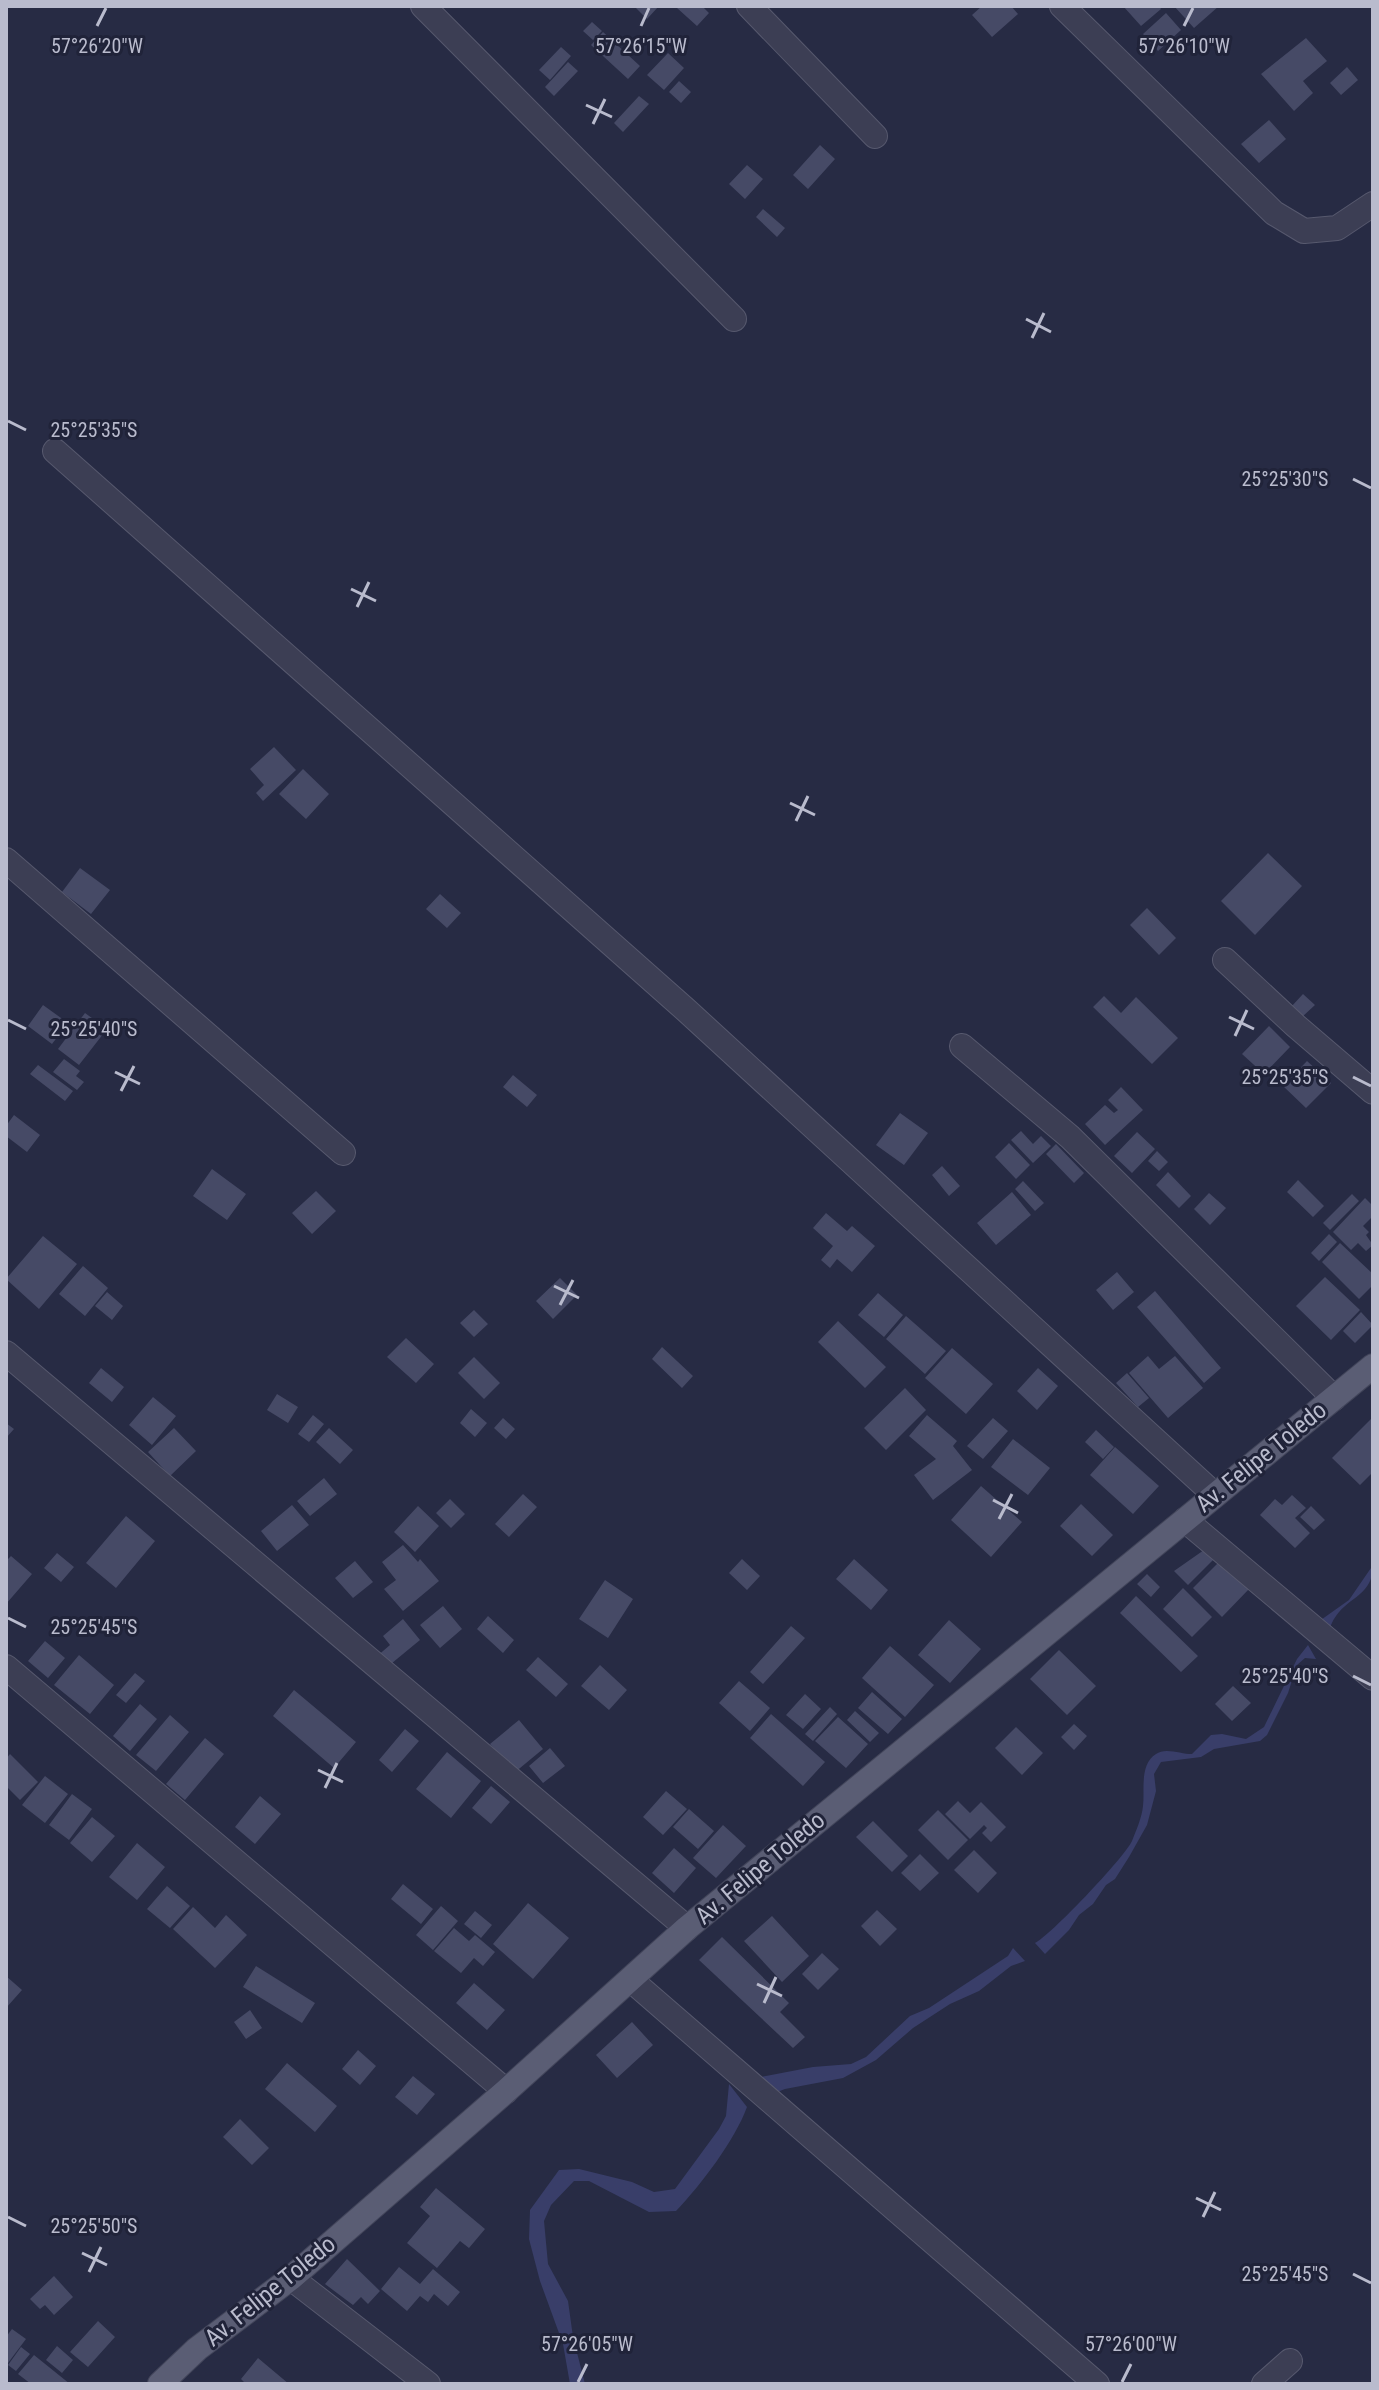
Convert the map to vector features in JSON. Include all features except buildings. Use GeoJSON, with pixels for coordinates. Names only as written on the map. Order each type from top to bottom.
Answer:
{"type":"FeatureCollection","features":[{"type":"Feature","properties":{"kind":"main road","name":"Av. Felipe Toledo"},"geometry":{"type":"LineString","coordinates":[[160,2384],[197,2349],[291,2278],[687,1928],[1373,1366]]}},
{"type":"Feature","properties":{"kind":"street"},"geometry":{"type":"LineString","coordinates":[[423,6],[734,319]]}},
{"type":"Feature","properties":{"kind":"street"},"geometry":{"type":"LineString","coordinates":[[749,6],[875,136]]}},
{"type":"Feature","properties":{"kind":"street"},"geometry":{"type":"LineString","coordinates":[[1076,10],[1274,213],[1304,231],[1337,228],[1373,204]]}},
{"type":"Feature","properties":{"kind":"street"},"geometry":{"type":"LineString","coordinates":[[55,451],[686,1010],[1215,1495]]}},
{"type":"Feature","properties":{"kind":"street"},"geometry":{"type":"LineString","coordinates":[[6,860],[343,1153]]}},
{"type":"Feature","properties":{"kind":"street"},"geometry":{"type":"LineString","coordinates":[[1225,960],[1373,1092]]}},
{"type":"Feature","properties":{"kind":"street"},"geometry":{"type":"LineString","coordinates":[[962,1046],[1070,1137],[1334,1398]]}},
{"type":"Feature","properties":{"kind":"street"},"geometry":{"type":"LineString","coordinates":[[6,1353],[687,1928]]}},
{"type":"Feature","properties":{"kind":"street"},"geometry":{"type":"LineString","coordinates":[[1185,1520],[1373,1678]]}},
{"type":"Feature","properties":{"kind":"street"},"geometry":{"type":"LineString","coordinates":[[6,1667],[506,2091]]}},
{"type":"Feature","properties":{"kind":"street"},"geometry":{"type":"LineString","coordinates":[[631,1980],[1097,2384]]}},
{"type":"Feature","properties":{"kind":"street"},"geometry":{"type":"LineString","coordinates":[[291,2278],[428,2384]]}},
{"type":"Feature","properties":{"kind":"street"},"geometry":{"type":"LineString","coordinates":[[1264,2384],[1290,2361]]}},
{"type":"Feature","properties":{"kind":"water"},"geometry":{"type":"Polygon","coordinates":[[[1373,1565],[1365,1589],[1336,1616],[1327,1634],[1318,1622],[1349,1600],[1373,1565]]]}},
{"type":"Feature","properties":{"kind":"water"},"geometry":{"type":"Polygon","coordinates":[[[1308,1645],[1316,1659],[1305,1658],[1297,1665],[1288,1693],[1267,1735],[1260,1741],[1214,1749],[1201,1757],[1161,1762],[1154,1774],[1156,1791],[1147,1825],[1129,1857],[1115,1879],[1106,1885],[1093,1904],[1079,1915],[1045,1954],[1035,1943],[1086,1896],[1132,1841],[1143,1806],[1145,1771],[1151,1759],[1164,1751],[1192,1754],[1211,1735],[1246,1739],[1264,1727],[1297,1659],[1308,1645]]]}},
{"type":"Feature","properties":{"kind":"water"},"geometry":{"type":"Polygon","coordinates":[[[1013,1948],[1025,1961],[1011,1966],[979,1991],[950,2004],[913,2028],[876,2060],[843,2078],[772,2094],[756,2078],[813,2067],[851,2064],[866,2057],[910,2016],[929,2008],[1008,1956],[1013,1948]]]}},
{"type":"Feature","properties":{"kind":"water"},"geometry":{"type":"Polygon","coordinates":[[[729,2084],[747,2107],[742,2120],[716,2162],[676,2211],[649,2212],[589,2181],[574,2181],[551,2205],[544,2221],[548,2264],[568,2301],[585,2384],[570,2384],[563,2344],[540,2281],[529,2239],[530,2210],[559,2170],[579,2169],[632,2182],[654,2192],[675,2189],[726,2116],[729,2084]]]}}]}
